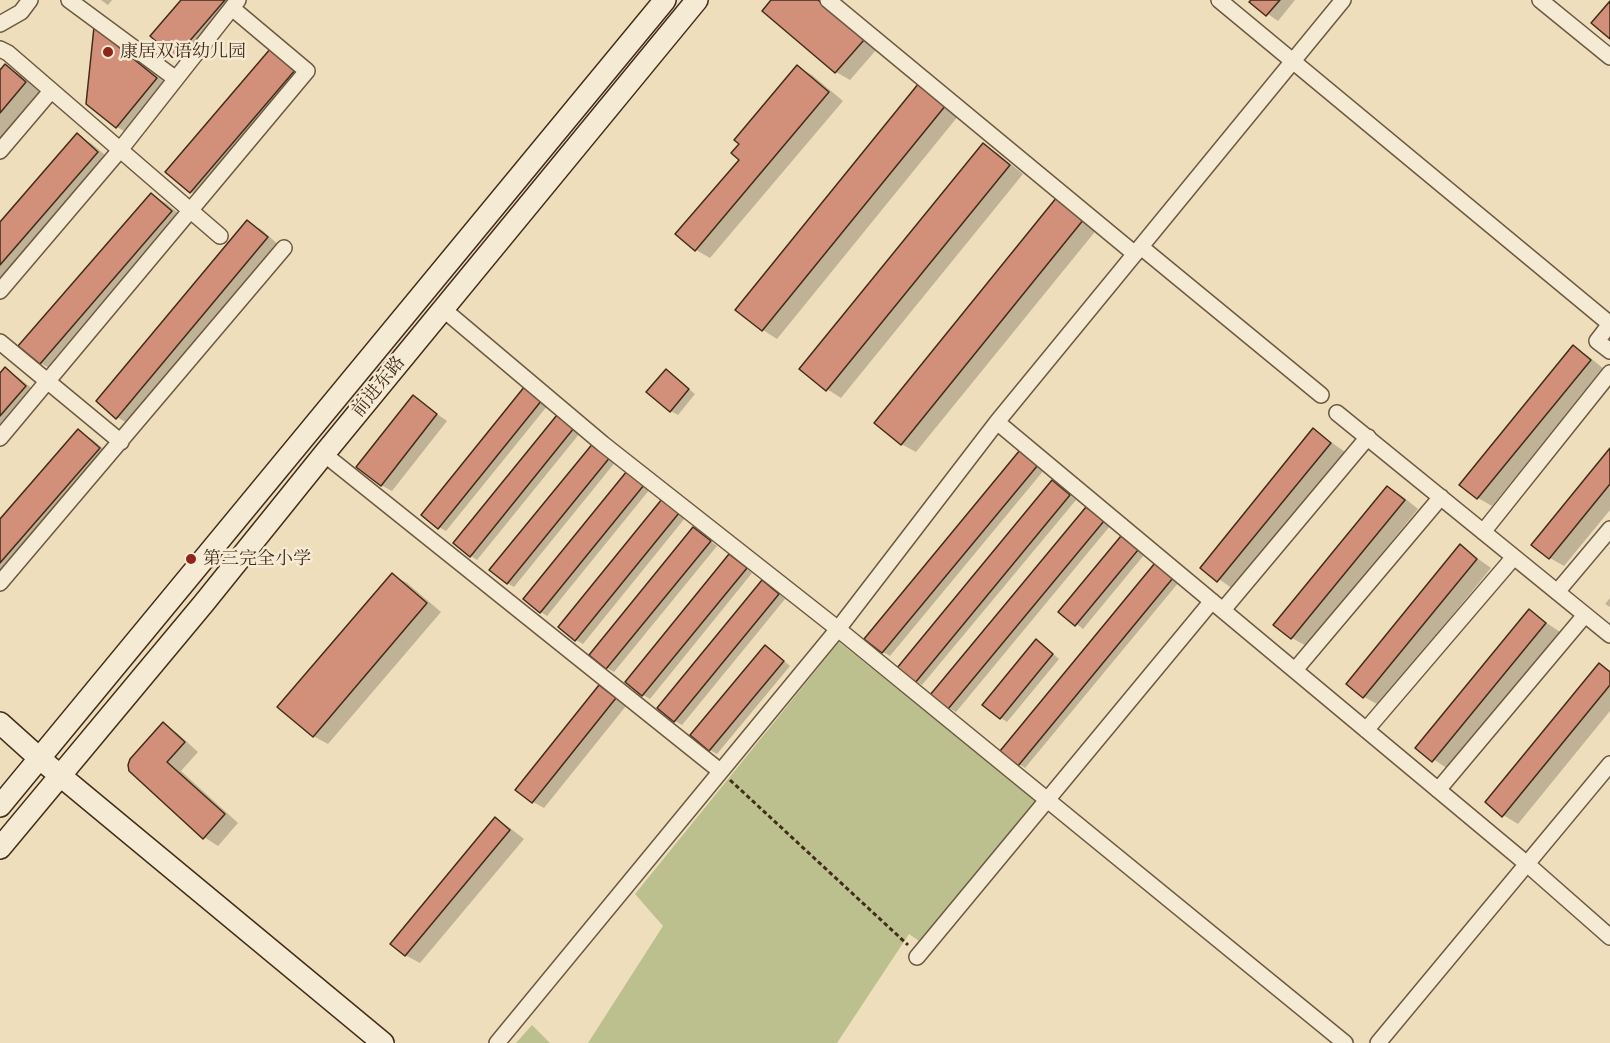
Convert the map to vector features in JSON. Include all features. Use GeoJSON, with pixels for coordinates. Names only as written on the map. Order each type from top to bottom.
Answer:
{"type":"FeatureCollection","features":[{"type":"Feature","properties":{"kind":"main road","name":"前进东路"},"geometry":{"type":"LineString","coordinates":[[0,806],[664,0]]}},
{"type":"Feature","properties":{"kind":"main road","name":"前进东路"},"geometry":{"type":"LineString","coordinates":[[0,848],[204,603],[697,0]]}},
{"type":"Feature","properties":{"kind":"main road"},"geometry":{"type":"LineString","coordinates":[[0,723],[39,758],[383,1043]]}},
{"type":"Feature","properties":{"kind":"street"},"geometry":{"type":"LineString","coordinates":[[0,24],[21,12],[30,0]]}},
{"type":"Feature","properties":{"kind":"street"},"geometry":{"type":"LineString","coordinates":[[69,0],[176,80]]}},
{"type":"Feature","properties":{"kind":"street"},"geometry":{"type":"LineString","coordinates":[[828,0],[1321,395]]}},
{"type":"Feature","properties":{"kind":"street"},"geometry":{"type":"LineString","coordinates":[[1219,0],[1610,324],[1598,341],[1610,351]]}},
{"type":"Feature","properties":{"kind":"street"},"geometry":{"type":"LineString","coordinates":[[497,1043],[838,629],[997,422],[1343,0]]}},
{"type":"Feature","properties":{"kind":"street"},"geometry":{"type":"LineString","coordinates":[[1540,0],[1610,57]]}},
{"type":"Feature","properties":{"kind":"street"},"geometry":{"type":"LineString","coordinates":[[0,291],[120,150],[235,4],[307,71],[0,438]]}},
{"type":"Feature","properties":{"kind":"street"},"geometry":{"type":"LineString","coordinates":[[0,49],[8,53],[220,236]]}},
{"type":"Feature","properties":{"kind":"street"},"geometry":{"type":"LineString","coordinates":[[0,151],[51,90]]}},
{"type":"Feature","properties":{"kind":"street"},"geometry":{"type":"LineString","coordinates":[[0,583],[284,248]]}},
{"type":"Feature","properties":{"kind":"street"},"geometry":{"type":"LineString","coordinates":[[443,309],[603,444],[838,629],[1345,1043]]}},
{"type":"Feature","properties":{"kind":"street"},"geometry":{"type":"LineString","coordinates":[[0,342],[121,441]]}},
{"type":"Feature","properties":{"kind":"street"},"geometry":{"type":"LineString","coordinates":[[1483,532],[1610,373]]}},
{"type":"Feature","properties":{"kind":"street"},"geometry":{"type":"LineString","coordinates":[[1337,413],[1610,635]]}},
{"type":"Feature","properties":{"kind":"street"},"geometry":{"type":"LineString","coordinates":[[997,422],[1527,864],[1610,937]]}},
{"type":"Feature","properties":{"kind":"street"},"geometry":{"type":"LineString","coordinates":[[917,957],[1047,800],[1368,438]]}},
{"type":"Feature","properties":{"kind":"street"},"geometry":{"type":"LineString","coordinates":[[324,454],[720,771]]}},
{"type":"Feature","properties":{"kind":"street"},"geometry":{"type":"LineString","coordinates":[[1295,670],[1441,497]]}},
{"type":"Feature","properties":{"kind":"street"},"geometry":{"type":"LineString","coordinates":[[1557,592],[1610,530]]}},
{"type":"Feature","properties":{"kind":"street"},"geometry":{"type":"LineString","coordinates":[[1366,730],[1514,556]]}},
{"type":"Feature","properties":{"kind":"street"},"geometry":{"type":"LineString","coordinates":[[1438,790],[1585,615]]}},
{"type":"Feature","properties":{"kind":"street"},"geometry":{"type":"LineString","coordinates":[[1378,1043],[1610,764]]}},
{"type":"Feature","properties":{"kind":"path"},"geometry":{"type":"LineString","coordinates":[[720,771],[904,939],[917,957]]}},
{"type":"Feature","properties":{"kind":"green space"},"geometry":{"type":"Polygon","coordinates":[[[839,642],[1038,802],[922,943],[909,934],[837,1043],[588,1043],[663,926],[635,894],[839,642]]]}},
{"type":"Feature","properties":{"kind":"green space"},"geometry":{"type":"Polygon","coordinates":[[[532,1025],[550,1043],[516,1043],[532,1025]]]}},
{"type":"Feature","properties":{"kind":"building"},"geometry":{"type":"Polygon","coordinates":[[[181,0],[225,0],[175,58],[150,36],[181,0]]]}},
{"type":"Feature","properties":{"kind":"building"},"geometry":{"type":"Polygon","coordinates":[[[771,0],[818,0],[864,40],[835,73],[762,11],[771,0]]]}},
{"type":"Feature","properties":{"kind":"building"},"geometry":{"type":"Polygon","coordinates":[[[1251,0],[1280,0],[1266,16],[1249,2],[1251,0]]]}},
{"type":"Feature","properties":{"kind":"building"},"geometry":{"type":"Polygon","coordinates":[[[1610,1],[1610,39],[1591,23],[1610,1]]]}},
{"type":"Feature","properties":{"kind":"building","name":"康居双语幼儿园"},"geometry":{"type":"Polygon","coordinates":[[[94,27],[157,78],[116,128],[86,104],[94,27]]]}},
{"type":"Feature","properties":{"kind":"building"},"geometry":{"type":"Polygon","coordinates":[[[271,48],[296,69],[190,193],[165,172],[271,48]]]}},
{"type":"Feature","properties":{"kind":"building"},"geometry":{"type":"Polygon","coordinates":[[[5,64],[26,82],[0,113],[0,70],[5,64]]]}},
{"type":"Feature","properties":{"kind":"building"},"geometry":{"type":"Polygon","coordinates":[[[797,65],[829,92],[695,251],[675,234],[739,160],[731,153],[739,144],[734,140],[797,65]]]}},
{"type":"Feature","properties":{"kind":"building"},"geometry":{"type":"Polygon","coordinates":[[[919,83],[946,105],[762,331],[735,310],[919,83]]]}},
{"type":"Feature","properties":{"kind":"building"},"geometry":{"type":"Polygon","coordinates":[[[77,133],[98,152],[0,265],[0,222],[77,133]]]}},
{"type":"Feature","properties":{"kind":"building"},"geometry":{"type":"Polygon","coordinates":[[[983,143],[1010,165],[826,391],[799,369],[983,143]]]}},
{"type":"Feature","properties":{"kind":"building"},"geometry":{"type":"Polygon","coordinates":[[[151,193],[172,211],[40,364],[18,346],[151,193]]]}},
{"type":"Feature","properties":{"kind":"building"},"geometry":{"type":"Polygon","coordinates":[[[1057,197],[1084,219],[901,445],[874,423],[1057,197]]]}},
{"type":"Feature","properties":{"kind":"building"},"geometry":{"type":"Polygon","coordinates":[[[247,220],[268,237],[116,419],[96,401],[247,220]]]}},
{"type":"Feature","properties":{"kind":"building"},"geometry":{"type":"Polygon","coordinates":[[[1573,345],[1591,360],[1477,499],[1459,485],[1573,345]]]}},
{"type":"Feature","properties":{"kind":"building"},"geometry":{"type":"Polygon","coordinates":[[[5,367],[26,386],[0,416],[0,373],[5,367]]]}},
{"type":"Feature","properties":{"kind":"building"},"geometry":{"type":"Polygon","coordinates":[[[666,369],[689,389],[670,412],[646,392],[666,369]]]}},
{"type":"Feature","properties":{"kind":"building"},"geometry":{"type":"Polygon","coordinates":[[[525,386],[542,400],[438,529],[421,515],[525,386]]]}},
{"type":"Feature","properties":{"kind":"building"},"geometry":{"type":"Polygon","coordinates":[[[413,395],[437,414],[381,486],[356,467],[413,395]]]}},
{"type":"Feature","properties":{"kind":"building"},"geometry":{"type":"Polygon","coordinates":[[[557,415],[574,428],[470,557],[453,543],[557,415]]]}},
{"type":"Feature","properties":{"kind":"building"},"geometry":{"type":"Polygon","coordinates":[[[1313,428],[1331,443],[1217,582],[1200,568],[1313,428]]]}},
{"type":"Feature","properties":{"kind":"building"},"geometry":{"type":"Polygon","coordinates":[[[78,429],[100,448],[0,563],[0,519],[78,429]]]}},
{"type":"Feature","properties":{"kind":"building"},"geometry":{"type":"Polygon","coordinates":[[[594,442],[611,456],[507,584],[489,570],[594,442]]]}},
{"type":"Feature","properties":{"kind":"building"},"geometry":{"type":"Polygon","coordinates":[[[1610,448],[1610,484],[1549,559],[1531,545],[1610,448]]]}},
{"type":"Feature","properties":{"kind":"building"},"geometry":{"type":"Polygon","coordinates":[[[1020,450],[1038,465],[882,653],[864,639],[1020,450]]]}},
{"type":"Feature","properties":{"kind":"building"},"geometry":{"type":"Polygon","coordinates":[[[627,471],[644,485],[540,613],[523,599],[627,471]]]}},
{"type":"Feature","properties":{"kind":"building"},"geometry":{"type":"Polygon","coordinates":[[[1052,480],[1070,495],[915,683],[897,668],[1052,480]]]}},
{"type":"Feature","properties":{"kind":"building"},"geometry":{"type":"Polygon","coordinates":[[[1387,486],[1405,500],[1291,639],[1273,625],[1387,486]]]}},
{"type":"Feature","properties":{"kind":"building"},"geometry":{"type":"Polygon","coordinates":[[[662,499],[679,513],[575,641],[558,627],[662,499]]]}},
{"type":"Feature","properties":{"kind":"building"},"geometry":{"type":"Polygon","coordinates":[[[1086,507],[1104,521],[948,709],[930,695],[1086,507]]]}},
{"type":"Feature","properties":{"kind":"building"},"geometry":{"type":"Polygon","coordinates":[[[693,527],[711,541],[606,669],[589,655],[693,527]]]}},
{"type":"Feature","properties":{"kind":"building"},"geometry":{"type":"Polygon","coordinates":[[[1121,536],[1138,550],[1075,626],[1058,612],[1121,536]]]}},
{"type":"Feature","properties":{"kind":"building"},"geometry":{"type":"Polygon","coordinates":[[[1460,544],[1477,559],[1363,698],[1346,684],[1460,544]]]}},
{"type":"Feature","properties":{"kind":"building"},"geometry":{"type":"Polygon","coordinates":[[[729,554],[747,568],[642,696],[625,682],[729,554]]]}},
{"type":"Feature","properties":{"kind":"building"},"geometry":{"type":"Polygon","coordinates":[[[1155,563],[1173,578],[1018,766],[1000,751],[1155,563]]]}},
{"type":"Feature","properties":{"kind":"building"},"geometry":{"type":"Polygon","coordinates":[[[392,573],[427,603],[313,737],[277,707],[392,573]]]}},
{"type":"Feature","properties":{"kind":"building"},"geometry":{"type":"Polygon","coordinates":[[[762,580],[779,594],[674,722],[657,708],[762,580]]]}},
{"type":"Feature","properties":{"kind":"building"},"geometry":{"type":"Polygon","coordinates":[[[1529,609],[1546,623],[1432,762],[1415,748],[1529,609]]]}},
{"type":"Feature","properties":{"kind":"building"},"geometry":{"type":"Polygon","coordinates":[[[1036,639],[1053,654],[1000,719],[982,705],[1036,639]]]}},
{"type":"Feature","properties":{"kind":"building"},"geometry":{"type":"Polygon","coordinates":[[[765,645],[784,661],[709,751],[690,735],[765,645]]]}},
{"type":"Feature","properties":{"kind":"building"},"geometry":{"type":"Polygon","coordinates":[[[1599,663],[1610,672],[1610,685],[1502,817],[1485,802],[1599,663]]]}},
{"type":"Feature","properties":{"kind":"building"},"geometry":{"type":"Polygon","coordinates":[[[599,685],[616,698],[532,803],[515,790],[599,685]]]}},
{"type":"Feature","properties":{"kind":"building"},"geometry":{"type":"Polygon","coordinates":[[[163,722],[185,742],[167,762],[225,814],[203,839],[129,771],[130,759],[163,722]]]}},
{"type":"Feature","properties":{"kind":"building"},"geometry":{"type":"Polygon","coordinates":[[[495,817],[510,830],[405,956],[390,944],[495,817]]]}},
{"type":"Feature","properties":{"kind":"place","name":"康居双语幼儿园"},"geometry":{"type":"Point","coordinates":[108,52]}},
{"type":"Feature","properties":{"kind":"place","name":"第三完全小学"},"geometry":{"type":"Point","coordinates":[191,559]}}]}
